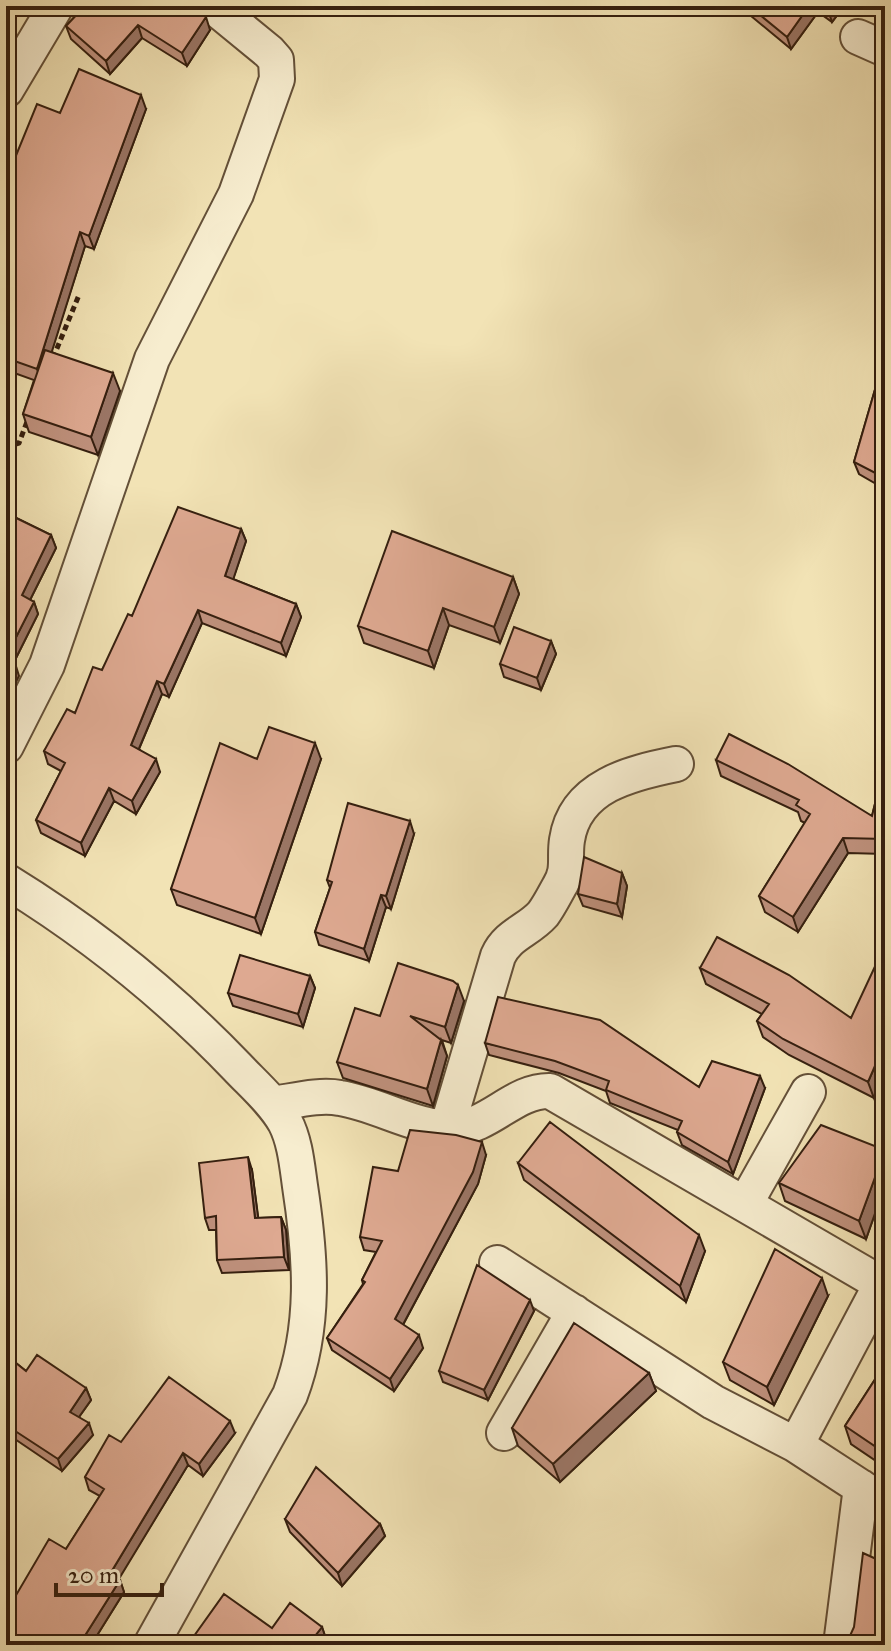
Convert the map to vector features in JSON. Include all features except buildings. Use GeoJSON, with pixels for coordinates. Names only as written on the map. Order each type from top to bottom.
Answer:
{"type":"FeatureCollection","features":[{"type":"Feature","properties":{"kind":"street"},"geometry":{"type":"LineString","coordinates":[[6,90],[56,6]]}},
{"type":"Feature","properties":{"kind":"street"},"geometry":{"type":"LineString","coordinates":[[6,746],[47,665],[152,359],[236,194],[277,79],[276,60],[269,52],[213,6]]}},
{"type":"Feature","properties":{"kind":"street"},"geometry":{"type":"LineString","coordinates":[[447,1128],[498,956],[505,942],[543,914],[565,877],[566,845],[571,822],[592,794],[605,784],[676,764]]}},
{"type":"Feature","properties":{"kind":"street"},"geometry":{"type":"LineString","coordinates":[[6,881],[186,1014],[273,1104],[286,1123],[295,1154],[310,1249],[310,1307],[303,1362],[290,1395],[151,1645]]}},
{"type":"Feature","properties":{"kind":"street"},"geometry":{"type":"LineString","coordinates":[[273,1104],[339,1097],[447,1128],[470,1125],[529,1093],[550,1091],[883,1282],[796,1445]]}},
{"type":"Feature","properties":{"kind":"street"},"geometry":{"type":"LineString","coordinates":[[745,1204],[808,1092]]}},
{"type":"Feature","properties":{"kind":"street"},"geometry":{"type":"LineString","coordinates":[[497,1263],[713,1402],[796,1445],[873,1495],[841,1645]]}},
{"type":"Feature","properties":{"kind":"street"},"geometry":{"type":"LineString","coordinates":[[504,1433],[574,1312]]}},
{"type":"Feature","properties":{"kind":"path"},"geometry":{"type":"LineString","coordinates":[[49,369],[79,295]]}},
{"type":"Feature","properties":{"kind":"path"},"geometry":{"type":"LineString","coordinates":[[6,447],[19,443],[31,413]]}}]}
